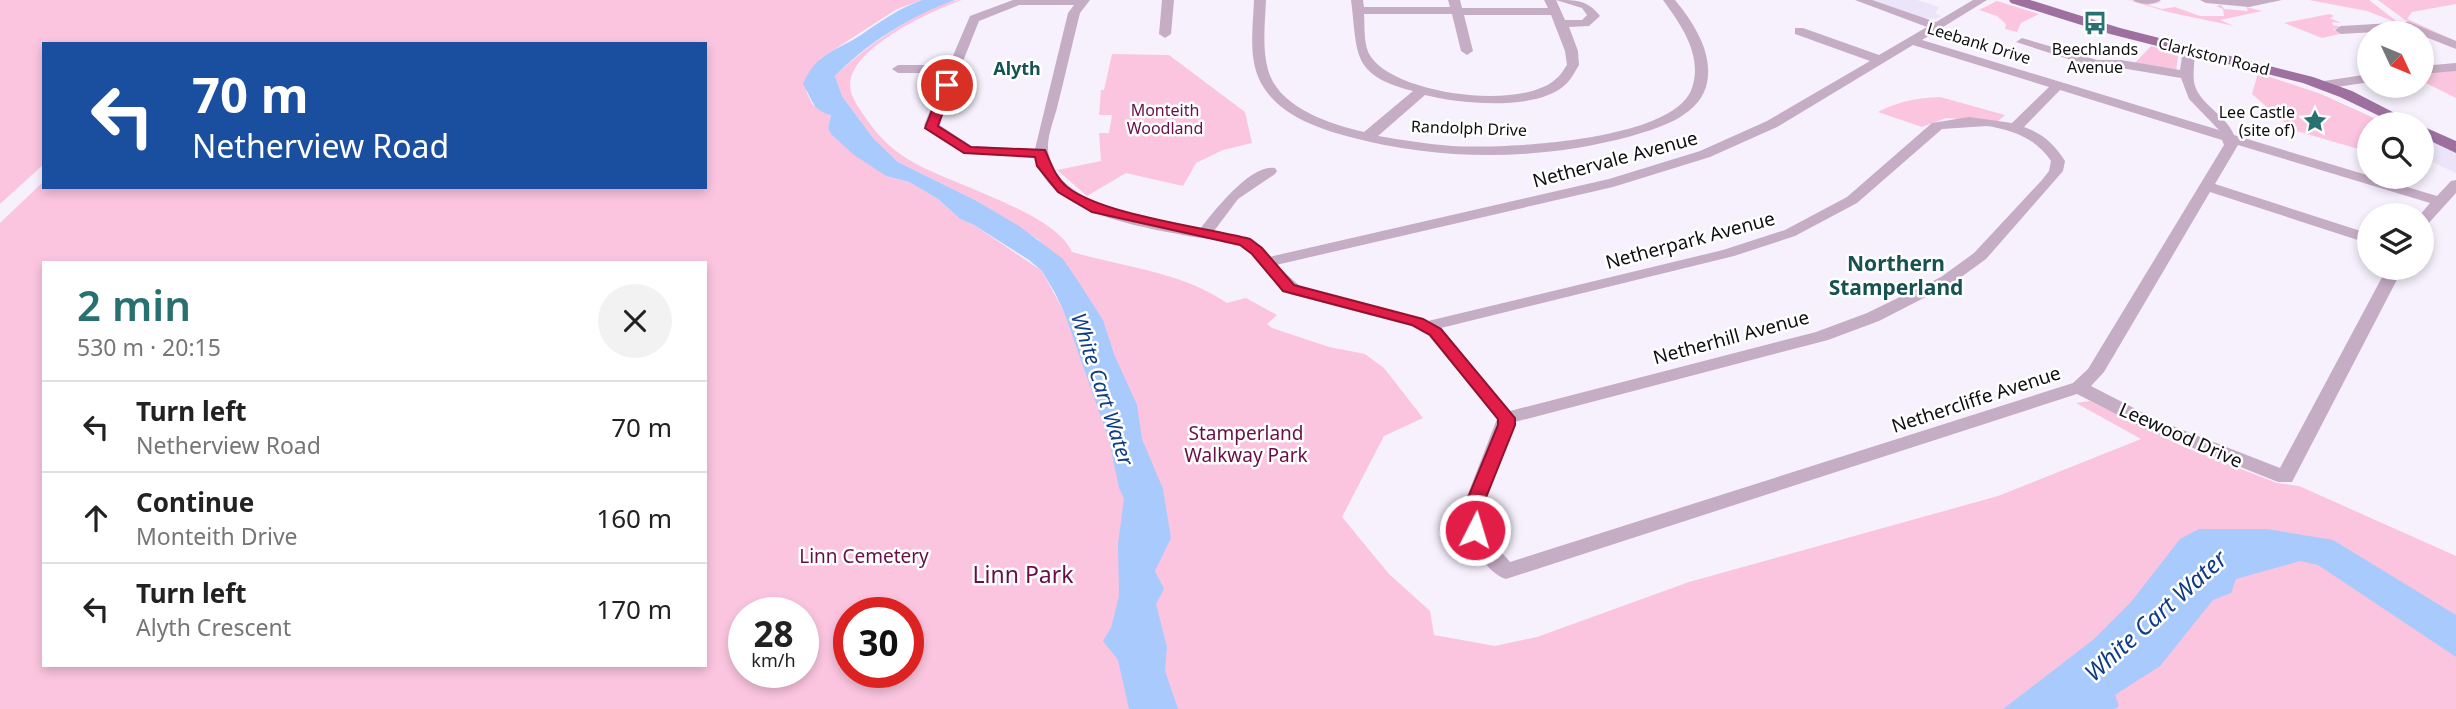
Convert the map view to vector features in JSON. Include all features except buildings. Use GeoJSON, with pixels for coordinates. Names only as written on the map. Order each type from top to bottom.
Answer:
{"type":"FeatureCollection","features":[{"type":"Feature","properties":{"kind":"main road","name":"Clarkston Road"},"geometry":{"type":"LineString","coordinates":[[2016,0],[2089,23],[2324,85],[2381,112]]}},
{"type":"Feature","properties":{"kind":"main road"},"geometry":{"type":"LineString","coordinates":[[2434,137],[2456,148]]}},
{"type":"Feature","properties":{"kind":"street"},"geometry":{"type":"LineString","coordinates":[[1165,34],[1168,0]]}},
{"type":"Feature","properties":{"kind":"street","name":"Randolph Drive"},"geometry":{"type":"LineString","coordinates":[[1260,0],[1261,69],[1272,89],[1310,117],[1367,137],[1428,146],[1508,150],[1592,141],[1651,126],[1686,106],[1699,87],[1699,59],[1686,21],[1669,0]]}},
{"type":"Feature","properties":{"kind":"street"},"geometry":{"type":"LineString","coordinates":[[1555,12],[1574,62],[1565,78],[1548,88],[1524,95],[1488,100],[1421,91],[1386,77],[1365,57],[1358,5],[1455,6],[1555,12],[1585,23],[1594,16],[1586,6],[1562,0]]}},
{"type":"Feature","properties":{"kind":"street"},"geometry":{"type":"LineString","coordinates":[[1861,0],[1937,26]]}},
{"type":"Feature","properties":{"kind":"street","name":"Nethervale Avenue"},"geometry":{"type":"LineString","coordinates":[[1267,262],[1613,183],[1666,168],[1736,142],[1772,124],[1981,0]]}},
{"type":"Feature","properties":{"kind":"street"},"geometry":{"type":"LineString","coordinates":[[2139,0],[2155,0]]}},
{"type":"Feature","properties":{"kind":"street"},"geometry":{"type":"LineString","coordinates":[[2206,0],[2249,4],[2276,0]]}},
{"type":"Feature","properties":{"kind":"street"},"geometry":{"type":"LineString","coordinates":[[1040,153],[968,150],[932,128],[972,22],[978,16],[1018,2],[1083,1]]}},
{"type":"Feature","properties":{"kind":"street"},"geometry":{"type":"LineString","coordinates":[[1083,1],[1074,13],[1040,153],[1044,166],[1062,189],[1097,209],[1245,242],[1267,262],[1282,282],[1296,291],[1428,326],[1506,418]]}},
{"type":"Feature","properties":{"kind":"street"},"geometry":{"type":"LineString","coordinates":[[1455,6],[1467,51]]}},
{"type":"Feature","properties":{"kind":"street"},"geometry":{"type":"LineString","coordinates":[[2340,25],[2357,28],[2409,26],[2456,45]]}},
{"type":"Feature","properties":{"kind":"street"},"geometry":{"type":"LineString","coordinates":[[1798,31],[1880,60]]}},
{"type":"Feature","properties":{"kind":"street","name":"Leebank Drive"},"geometry":{"type":"LineString","coordinates":[[1912,41],[2438,201]]}},
{"type":"Feature","properties":{"kind":"street"},"geometry":{"type":"LineString","coordinates":[[2022,42],[2096,64],[2120,64],[2185,75]]}},
{"type":"Feature","properties":{"kind":"street"},"geometry":{"type":"LineString","coordinates":[[2189,50],[2185,75],[2188,87],[2219,122],[2229,138]]}},
{"type":"Feature","properties":{"kind":"street"},"geometry":{"type":"LineString","coordinates":[[2434,68],[2456,67]]}},
{"type":"Feature","properties":{"kind":"street"},"geometry":{"type":"LineString","coordinates":[[898,68],[953,69]]}},
{"type":"Feature","properties":{"kind":"street"},"geometry":{"type":"LineString","coordinates":[[2324,85],[2357,80]]}},
{"type":"Feature","properties":{"kind":"street"},"geometry":{"type":"LineString","coordinates":[[2014,129],[2058,85]]}},
{"type":"Feature","properties":{"kind":"street"},"geometry":{"type":"LineString","coordinates":[[1367,137],[1421,91]]}},
{"type":"Feature","properties":{"kind":"street","name":"Netherpark Avenue"},"geometry":{"type":"LineString","coordinates":[[1428,326],[1728,253],[1790,233],[1852,200],[1937,125],[1957,122],[2014,129]]}},
{"type":"Feature","properties":{"kind":"street","name":"Netherhill Avenue"},"geometry":{"type":"LineString","coordinates":[[1506,418],[1822,336],[1873,317],[1947,280],[1980,256],[2056,172],[2059,161],[2048,146],[2014,129]]}},
{"type":"Feature","properties":{"kind":"street","name":"Nethercliffe Avenue"},"geometry":{"type":"LineString","coordinates":[[1506,418],[1506,425],[1474,505],[1472,518],[1475,530],[1506,571],[2079,387],[2095,372],[2231,145],[2229,138]]}},
{"type":"Feature","properties":{"kind":"street"},"geometry":{"type":"LineString","coordinates":[[1205,233],[1233,196],[1270,171]]}},
{"type":"Feature","properties":{"kind":"street"},"geometry":{"type":"LineString","coordinates":[[2434,206],[2456,184]]}},
{"type":"Feature","properties":{"kind":"street"},"geometry":{"type":"LineString","coordinates":[[2206,186],[2357,235]]}},
{"type":"Feature","properties":{"kind":"street","name":"Leewood Drive"},"geometry":{"type":"LineString","coordinates":[[2079,387],[2150,424],[2285,477],[2389,280]]}},
{"type":"Feature","properties":{"kind":"shaded area"},"geometry":{"type":"Polygon","coordinates":[[[1870,0],[1917,0],[1939,7],[1935,13],[1942,16],[1935,19],[1925,18],[1870,0]]]}},
{"type":"Feature","properties":{"kind":"shaded area"},"geometry":{"type":"Polygon","coordinates":[[[2434,137],[2456,148],[2456,173],[2434,163],[2434,137]]]}},
{"type":"Feature","properties":{"kind":"green space"},"geometry":{"type":"Polygon","coordinates":[[[0,0],[922,0],[897,9],[821,58],[806,88],[807,93],[812,104],[831,115],[828,128],[886,176],[909,182],[938,199],[960,219],[974,225],[1042,271],[1064,312],[1104,425],[1039,240],[975,200],[898,162],[874,139],[842,96],[835,76],[895,29],[948,2],[962,0],[898,30],[857,65],[851,78],[850,89],[870,124],[885,142],[904,157],[1024,212],[1062,238],[1072,252],[1172,277],[1227,303],[1246,298],[1277,315],[1267,324],[1272,328],[1329,347],[1365,354],[1384,368],[1423,418],[1384,436],[1342,517],[1389,574],[1430,611],[1434,635],[1495,646],[1537,637],[1689,582],[1998,496],[2141,439],[2076,403],[2090,401],[2184,447],[2277,483],[2299,486],[2456,556],[2456,709],[0,709],[0,223],[42,183],[42,189],[707,189],[707,42],[42,42],[42,166],[0,204],[0,0]]]}},
{"type":"Feature","properties":{"kind":"green space"},"geometry":{"type":"Polygon","coordinates":[[[2128,0],[2163,2],[2148,5],[2162,9],[2175,7],[2200,16],[2224,16],[2223,9],[2216,6],[2221,5],[2224,9],[2248,11],[2246,7],[2262,11],[2220,20],[2234,26],[2168,12],[2128,0]]]}},
{"type":"Feature","properties":{"kind":"green space"},"geometry":{"type":"Polygon","coordinates":[[[2309,0],[2369,0],[2396,21],[2367,11],[2309,0]]]}},
{"type":"Feature","properties":{"kind":"green space"},"geometry":{"type":"Polygon","coordinates":[[[2378,0],[2456,0],[2456,4],[2412,12],[2407,19],[2411,21],[2406,21],[2378,0]]]}},
{"type":"Feature","properties":{"kind":"green space"},"geometry":{"type":"Polygon","coordinates":[[[1997,1],[2039,14],[2021,23],[2017,32],[2005,29],[2006,24],[1997,16],[1979,10],[1997,1]]]}},
{"type":"Feature","properties":{"kind":"green space"},"geometry":{"type":"Polygon","coordinates":[[[2330,14],[2334,16],[2330,18],[2341,23],[2332,22],[2333,25],[2342,27],[2332,30],[2348,32],[2322,38],[2284,23],[2330,14]]]}},
{"type":"Feature","properties":{"kind":"green space"},"geometry":{"type":"Polygon","coordinates":[[[2434,31],[2456,41],[2456,44],[2434,34],[2434,31]]]}},
{"type":"Feature","properties":{"kind":"green space"},"geometry":{"type":"Polygon","coordinates":[[[2151,46],[2178,56],[2176,72],[2133,65],[2151,46]]]}},
{"type":"Feature","properties":{"kind":"green space","name":"Monteith Woodland"},"geometry":{"type":"Polygon","coordinates":[[[1112,54],[1169,55],[1245,112],[1252,143],[1223,150],[1196,163],[1183,186],[1126,173],[1087,196],[1057,170],[1101,161],[1099,133],[1109,133],[1112,115],[1099,115],[1101,90],[1104,90],[1112,54]]]}},
{"type":"Feature","properties":{"kind":"green space"},"geometry":{"type":"Polygon","coordinates":[[[2456,69],[2456,98],[2434,87],[2434,72],[2456,69]]]}},
{"type":"Feature","properties":{"kind":"green space"},"geometry":{"type":"Polygon","coordinates":[[[2258,73],[2321,94],[2361,112],[2357,112],[2357,149],[2293,130],[2252,94],[2258,73]]]}},
{"type":"Feature","properties":{"kind":"green space"},"geometry":{"type":"Polygon","coordinates":[[[1940,97],[2005,115],[1997,122],[1946,118],[1922,127],[1878,112],[1908,101],[1940,97]]]}},
{"type":"Feature","properties":{"kind":"water","name":"White Cart Water"},"geometry":{"type":"Polygon","coordinates":[[[922,0],[955,0],[923,13],[847,64],[835,76],[842,96],[874,139],[898,162],[975,200],[1019,226],[1063,259],[1103,320],[1114,354],[1137,405],[1142,439],[1163,489],[1171,538],[1155,571],[1164,589],[1156,604],[1167,647],[1165,671],[1178,709],[1129,709],[1118,660],[1103,641],[1111,628],[1119,596],[1118,544],[1124,498],[1119,488],[1109,440],[1064,312],[1042,271],[974,225],[960,219],[938,199],[909,182],[886,176],[854,155],[831,134],[828,128],[831,115],[816,107],[803,84],[820,59],[897,11],[922,0]]]}},
{"type":"Feature","properties":{"kind":"water","name":"White Cart Water"},"geometry":{"type":"Polygon","coordinates":[[[2199,529],[2267,529],[2333,540],[2456,615],[2456,657],[2318,565],[2300,561],[2236,579],[2231,593],[2213,600],[2160,666],[2115,695],[2119,706],[2115,709],[2003,709],[2094,639],[2131,602],[2180,539],[2199,529]]]}},
{"type":"Feature","properties":{"kind":"place","name":"Beechlands Avenue"},"geometry":{"type":"Point","coordinates":[2095,23]}},
{"type":"Feature","properties":{"kind":"place","name":"Lee Castle (site of)"},"geometry":{"type":"Point","coordinates":[2315,121]}},
{"type":"Feature","properties":{"kind":"district","name":"Alyth"},"geometry":{"type":"Point","coordinates":[1017,68]}},
{"type":"Feature","properties":{"kind":"district","name":"Northern Stamperland"},"geometry":{"type":"Point","coordinates":[1896,275]}},
{"type":"Feature","properties":{"kind":"route"},"geometry":{"type":"LineString","coordinates":[[947,85],[931,125],[968,150],[1040,153],[1049,175],[1062,189],[1097,209],[1245,242],[1257,251],[1288,288],[1428,326],[1506,418],[1506,425],[1474,505],[1472,518],[1475,530]]}},
{"type":"Feature","properties":{"kind":"park label","name":"Stamperland Walkway Park"},"geometry":{"type":"Point","coordinates":[1246,444]}},
{"type":"Feature","properties":{"kind":"park label","name":"Linn Cemetery"},"geometry":{"type":"Point","coordinates":[864,556]}},
{"type":"Feature","properties":{"kind":"park label","name":"Linn Park"},"geometry":{"type":"Point","coordinates":[1023,574]}}]}
